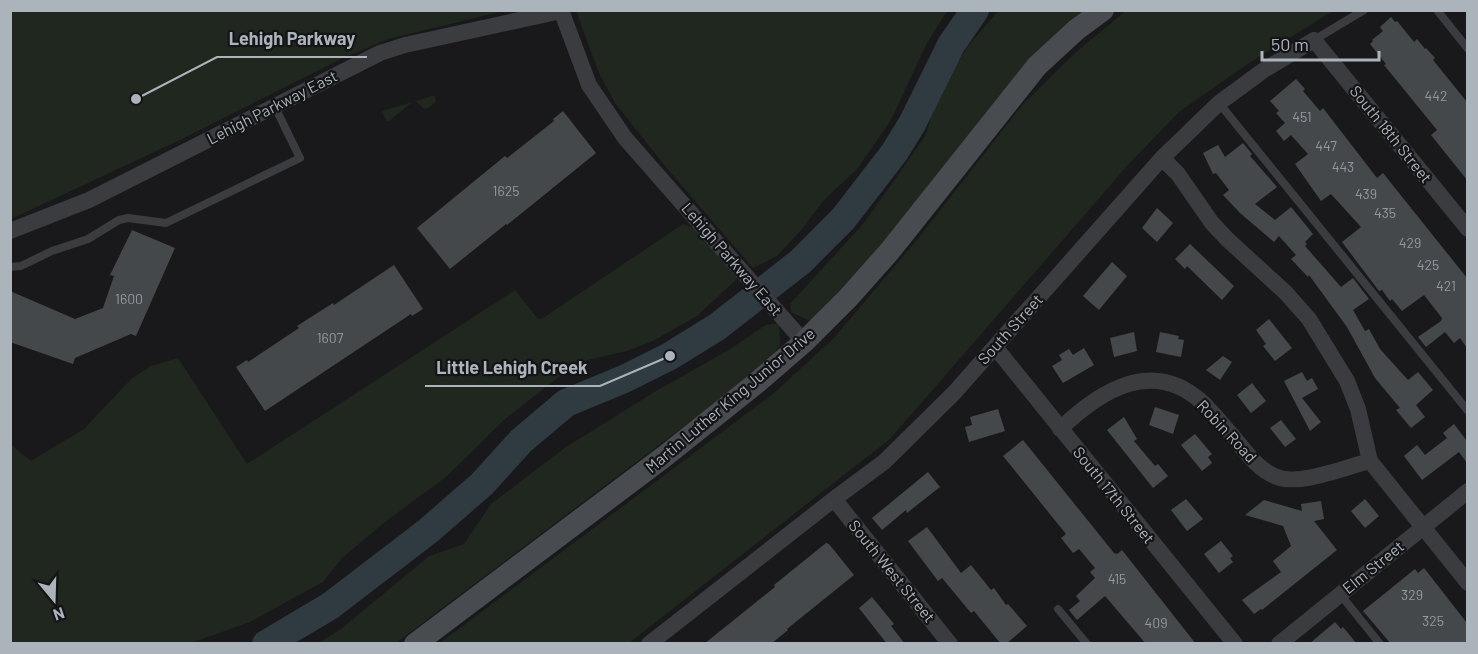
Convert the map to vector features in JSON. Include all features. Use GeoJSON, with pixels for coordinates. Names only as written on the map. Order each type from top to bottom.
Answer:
{"type":"FeatureCollection","features":[{"type":"Feature","properties":{"kind":"main road","name":"Martin Luther King Junior Drive"},"geometry":{"type":"LineString","coordinates":[[416,644],[665,456],[804,342],[889,252],[1038,66],[1076,30],[1103,10]]}},
{"type":"Feature","properties":{"kind":"street","name":"Lehigh Parkway East"},"geometry":{"type":"LineString","coordinates":[[10,231],[89,200],[380,53],[405,45],[561,11],[589,85],[625,138],[804,342]]}},
{"type":"Feature","properties":{"kind":"street","name":"South Street"},"geometry":{"type":"LineString","coordinates":[[649,644],[884,462],[954,393],[1162,158],[1219,103],[1264,70],[1314,40]]}},
{"type":"Feature","properties":{"kind":"street","name":"South 18th Street"},"geometry":{"type":"LineString","coordinates":[[1314,40],[1467,229]]}},
{"type":"Feature","properties":{"kind":"street"},"geometry":{"type":"LineString","coordinates":[[1162,158],[1178,174],[1212,223],[1286,293],[1309,319],[1347,381],[1358,409],[1370,461],[1467,583]]}},
{"type":"Feature","properties":{"kind":"street","name":"South 17th Street"},"geometry":{"type":"LineString","coordinates":[[995,347],[1235,644]]}},
{"type":"Feature","properties":{"kind":"street","name":"Robin Road"},"geometry":{"type":"LineString","coordinates":[[1060,429],[1081,410],[1107,392],[1125,384],[1158,381],[1174,385],[1203,403],[1255,462],[1266,472],[1279,478],[1313,476],[1370,461]]}},
{"type":"Feature","properties":{"kind":"street","name":"Elm Street"},"geometry":{"type":"LineString","coordinates":[[1279,644],[1467,491]]}},
{"type":"Feature","properties":{"kind":"street","name":"South West Street"},"geometry":{"type":"LineString","coordinates":[[834,499],[950,644]]}},
{"type":"Feature","properties":{"kind":"lane","name":"South Street"},"geometry":{"type":"LineString","coordinates":[[1314,40],[1364,10]]}},
{"type":"Feature","properties":{"kind":"lane"},"geometry":{"type":"LineString","coordinates":[[1437,10],[1467,49]]}},
{"type":"Feature","properties":{"kind":"lane"},"geometry":{"type":"LineString","coordinates":[[1219,103],[1467,411]]}},
{"type":"Feature","properties":{"kind":"lane"},"geometry":{"type":"LineString","coordinates":[[10,267],[21,266],[52,251],[88,239],[119,220],[166,223],[300,158],[274,105]]}},
{"type":"Feature","properties":{"kind":"lane"},"geometry":{"type":"LineString","coordinates":[[1340,594],[1380,644]]}},
{"type":"Feature","properties":{"kind":"lane"},"geometry":{"type":"LineString","coordinates":[[1058,609],[1087,644]]}},
{"type":"Feature","properties":{"kind":"shaded area"},"geometry":{"type":"Polygon","coordinates":[[[11,10],[504,11],[388,39],[341,59],[182,139],[11,219],[11,10]]]}},
{"type":"Feature","properties":{"kind":"shaded area"},"geometry":{"type":"Polygon","coordinates":[[[576,10],[947,11],[927,43],[891,120],[857,169],[824,200],[803,228],[777,256],[753,268],[670,172],[615,103],[599,73],[576,10]]]}},
{"type":"Feature","properties":{"kind":"shaded area"},"geometry":{"type":"Polygon","coordinates":[[[1127,10],[1333,11],[1249,63],[1179,112],[1128,165],[890,439],[629,643],[440,643],[774,393],[833,339],[916,241],[1023,104],[1076,52],[1127,10]]]}},
{"type":"Feature","properties":{"kind":"shaded area"},"geometry":{"type":"Polygon","coordinates":[[[998,11],[1090,11],[893,235],[810,321],[791,312],[790,304],[863,224],[925,136],[939,93],[968,46],[998,11]]]}},
{"type":"Feature","properties":{"kind":"shaded area"},"geometry":{"type":"Polygon","coordinates":[[[435,96],[436,102],[424,109],[416,101],[435,96]]]}},
{"type":"Feature","properties":{"kind":"shaded area"},"geometry":{"type":"Polygon","coordinates":[[[413,102],[388,122],[383,115],[382,111],[413,102]]]}},
{"type":"Feature","properties":{"kind":"shaded area"},"geometry":{"type":"Polygon","coordinates":[[[683,224],[694,228],[739,277],[697,316],[653,341],[627,351],[583,361],[560,376],[505,419],[446,477],[385,522],[342,558],[323,582],[250,622],[191,643],[11,643],[10,444],[31,461],[84,429],[131,379],[151,366],[178,358],[247,464],[515,290],[538,319],[543,318],[683,224]]]}},
{"type":"Feature","properties":{"kind":"shaded area"},"geometry":{"type":"Polygon","coordinates":[[[779,323],[780,345],[736,387],[396,643],[317,644],[341,629],[429,556],[464,544],[491,504],[566,447],[656,391],[727,351],[766,325],[779,323]]]}},
{"type":"Feature","properties":{"kind":"building"},"geometry":{"type":"Polygon","coordinates":[[[1391,17],[1414,42],[1417,39],[1435,58],[1433,60],[1467,102],[1467,180],[1431,135],[1437,130],[1384,65],[1386,64],[1370,44],[1383,31],[1380,27],[1391,17]]]}},
{"type":"Feature","properties":{"kind":"building"},"geometry":{"type":"Polygon","coordinates":[[[1296,79],[1320,111],[1323,108],[1377,178],[1383,173],[1467,278],[1467,348],[1460,338],[1454,343],[1445,332],[1426,347],[1418,337],[1442,318],[1424,295],[1402,311],[1382,290],[1379,291],[1342,242],[1361,227],[1331,194],[1321,201],[1295,164],[1308,154],[1291,135],[1284,141],[1276,131],[1285,123],[1276,113],[1279,111],[1270,101],[1296,79]]]}},
{"type":"Feature","properties":{"kind":"building"},"geometry":{"type":"Polygon","coordinates":[[[563,111],[596,153],[450,269],[417,228],[505,156],[507,158],[554,121],[553,119],[563,111]]]}},
{"type":"Feature","properties":{"kind":"building"},"geometry":{"type":"Polygon","coordinates":[[[1243,143],[1252,154],[1250,156],[1277,187],[1255,204],[1275,220],[1291,207],[1313,234],[1305,242],[1307,244],[1305,246],[1341,287],[1353,278],[1369,299],[1353,310],[1365,331],[1369,329],[1380,349],[1408,380],[1418,372],[1433,390],[1416,405],[1425,417],[1411,428],[1396,410],[1400,408],[1375,378],[1347,327],[1309,275],[1308,277],[1291,259],[1296,255],[1279,236],[1274,242],[1223,195],[1229,190],[1216,173],[1213,174],[1203,153],[1218,145],[1225,157],[1243,143]]]}},
{"type":"Feature","properties":{"kind":"building"},"geometry":{"type":"Polygon","coordinates":[[[1157,208],[1173,223],[1157,242],[1142,228],[1157,208]]]}},
{"type":"Feature","properties":{"kind":"building"},"geometry":{"type":"Polygon","coordinates":[[[132,230],[175,248],[136,336],[131,334],[75,358],[73,364],[10,342],[10,291],[75,319],[103,308],[114,276],[110,275],[132,230]]]}},
{"type":"Feature","properties":{"kind":"building"},"geometry":{"type":"Polygon","coordinates":[[[1190,244],[1234,286],[1222,300],[1187,266],[1185,269],[1175,259],[1190,244]]]}},
{"type":"Feature","properties":{"kind":"building"},"geometry":{"type":"Polygon","coordinates":[[[1112,262],[1127,276],[1099,310],[1083,296],[1112,262]]]}},
{"type":"Feature","properties":{"kind":"building"},"geometry":{"type":"Polygon","coordinates":[[[394,265],[423,309],[412,316],[411,314],[265,411],[236,367],[247,360],[248,362],[299,328],[297,326],[333,303],[334,305],[394,265]]]}},
{"type":"Feature","properties":{"kind":"building"},"geometry":{"type":"Polygon","coordinates":[[[1269,319],[1292,348],[1275,361],[1263,346],[1266,344],[1256,330],[1269,319]]]}},
{"type":"Feature","properties":{"kind":"building"},"geometry":{"type":"Polygon","coordinates":[[[1134,332],[1137,351],[1114,357],[1110,338],[1134,332]]]}},
{"type":"Feature","properties":{"kind":"building"},"geometry":{"type":"Polygon","coordinates":[[[1160,332],[1179,336],[1178,339],[1184,340],[1181,357],[1156,352],[1160,332]]]}},
{"type":"Feature","properties":{"kind":"building"},"geometry":{"type":"Polygon","coordinates":[[[1084,348],[1094,365],[1063,383],[1052,366],[1062,360],[1059,355],[1069,349],[1073,355],[1084,348]]]}},
{"type":"Feature","properties":{"kind":"building"},"geometry":{"type":"Polygon","coordinates":[[[1223,356],[1232,362],[1220,380],[1206,370],[1223,356]]]}},
{"type":"Feature","properties":{"kind":"building"},"geometry":{"type":"Polygon","coordinates":[[[1302,372],[1307,381],[1312,378],[1318,389],[1302,398],[1321,422],[1310,431],[1284,381],[1302,372]]]}},
{"type":"Feature","properties":{"kind":"building"},"geometry":{"type":"Polygon","coordinates":[[[1252,383],[1266,401],[1251,413],[1237,395],[1252,383]]]}},
{"type":"Feature","properties":{"kind":"building"},"geometry":{"type":"Polygon","coordinates":[[[1155,407],[1179,415],[1173,434],[1149,425],[1155,407]]]}},
{"type":"Feature","properties":{"kind":"building"},"geometry":{"type":"Polygon","coordinates":[[[998,409],[1005,431],[969,442],[965,427],[972,425],[970,417],[998,409]]]}},
{"type":"Feature","properties":{"kind":"building"},"geometry":{"type":"Polygon","coordinates":[[[1124,417],[1137,439],[1134,441],[1155,466],[1158,464],[1168,476],[1153,488],[1107,430],[1124,417]]]}},
{"type":"Feature","properties":{"kind":"building"},"geometry":{"type":"Polygon","coordinates":[[[1281,420],[1296,439],[1285,447],[1270,428],[1281,420]]]}},
{"type":"Feature","properties":{"kind":"building"},"geometry":{"type":"Polygon","coordinates":[[[1454,424],[1467,441],[1467,463],[1459,452],[1422,480],[1404,456],[1417,445],[1425,455],[1447,438],[1443,433],[1454,424]]]}},
{"type":"Feature","properties":{"kind":"building"},"geometry":{"type":"Polygon","coordinates":[[[1195,434],[1212,454],[1208,457],[1212,463],[1202,471],[1181,445],[1195,434]]]}},
{"type":"Feature","properties":{"kind":"building"},"geometry":{"type":"Polygon","coordinates":[[[1023,440],[1114,553],[1117,554],[1122,550],[1196,644],[1146,644],[1105,596],[1077,620],[1069,610],[1080,601],[1076,596],[1095,578],[1090,572],[1095,568],[1079,549],[1073,553],[1061,538],[1066,534],[1003,456],[1023,440]]]}},
{"type":"Feature","properties":{"kind":"building"},"geometry":{"type":"Polygon","coordinates":[[[928,472],[940,487],[882,530],[872,518],[928,472]]]}},
{"type":"Feature","properties":{"kind":"building"},"geometry":{"type":"Polygon","coordinates":[[[1186,499],[1203,519],[1187,531],[1171,510],[1186,499]]]}},
{"type":"Feature","properties":{"kind":"building"},"geometry":{"type":"Polygon","coordinates":[[[1365,499],[1379,516],[1365,528],[1351,511],[1365,499]]]}},
{"type":"Feature","properties":{"kind":"building"},"geometry":{"type":"Polygon","coordinates":[[[1264,500],[1302,511],[1301,504],[1321,501],[1324,519],[1314,521],[1337,550],[1254,614],[1242,600],[1281,572],[1273,561],[1291,546],[1283,526],[1245,515],[1264,500]]]}},
{"type":"Feature","properties":{"kind":"building"},"geometry":{"type":"Polygon","coordinates":[[[927,527],[961,573],[971,565],[991,590],[994,588],[1006,605],[1008,604],[1027,626],[1006,644],[1001,644],[974,611],[971,613],[942,578],[938,581],[908,541],[927,527]]]}},
{"type":"Feature","properties":{"kind":"building"},"geometry":{"type":"Polygon","coordinates":[[[1221,541],[1233,556],[1230,558],[1233,562],[1219,573],[1204,554],[1221,541]]]}},
{"type":"Feature","properties":{"kind":"building"},"geometry":{"type":"Polygon","coordinates":[[[826,543],[854,575],[788,630],[771,644],[704,644],[775,587],[774,585],[826,543]]]}},
{"type":"Feature","properties":{"kind":"building"},"geometry":{"type":"Polygon","coordinates":[[[1424,568],[1467,623],[1467,644],[1391,644],[1363,611],[1415,569],[1418,573],[1424,568]]]}},
{"type":"Feature","properties":{"kind":"building"},"geometry":{"type":"Polygon","coordinates":[[[872,597],[894,624],[891,626],[905,644],[887,644],[859,608],[872,597]]]}},
{"type":"Feature","properties":{"kind":"building"},"geometry":{"type":"Polygon","coordinates":[[[1335,622],[1341,629],[1343,627],[1357,644],[1309,644],[1335,622]]]}},
{"type":"Feature","properties":{"kind":"waterway"},"geometry":{"type":"LineString","coordinates":[[266,644],[330,606],[428,531],[482,484],[521,441],[566,403],[624,379],[670,356],[717,327],[800,262],[843,219],[894,153],[912,124],[951,45],[975,10]]}},
{"type":"Feature","properties":{"kind":"place","name":"Lehigh Parkway"},"geometry":{"type":"Point","coordinates":[136,99]}},
{"type":"Feature","properties":{"kind":"place","name":"Little Lehigh Creek"},"geometry":{"type":"Point","coordinates":[670,356]}}]}
